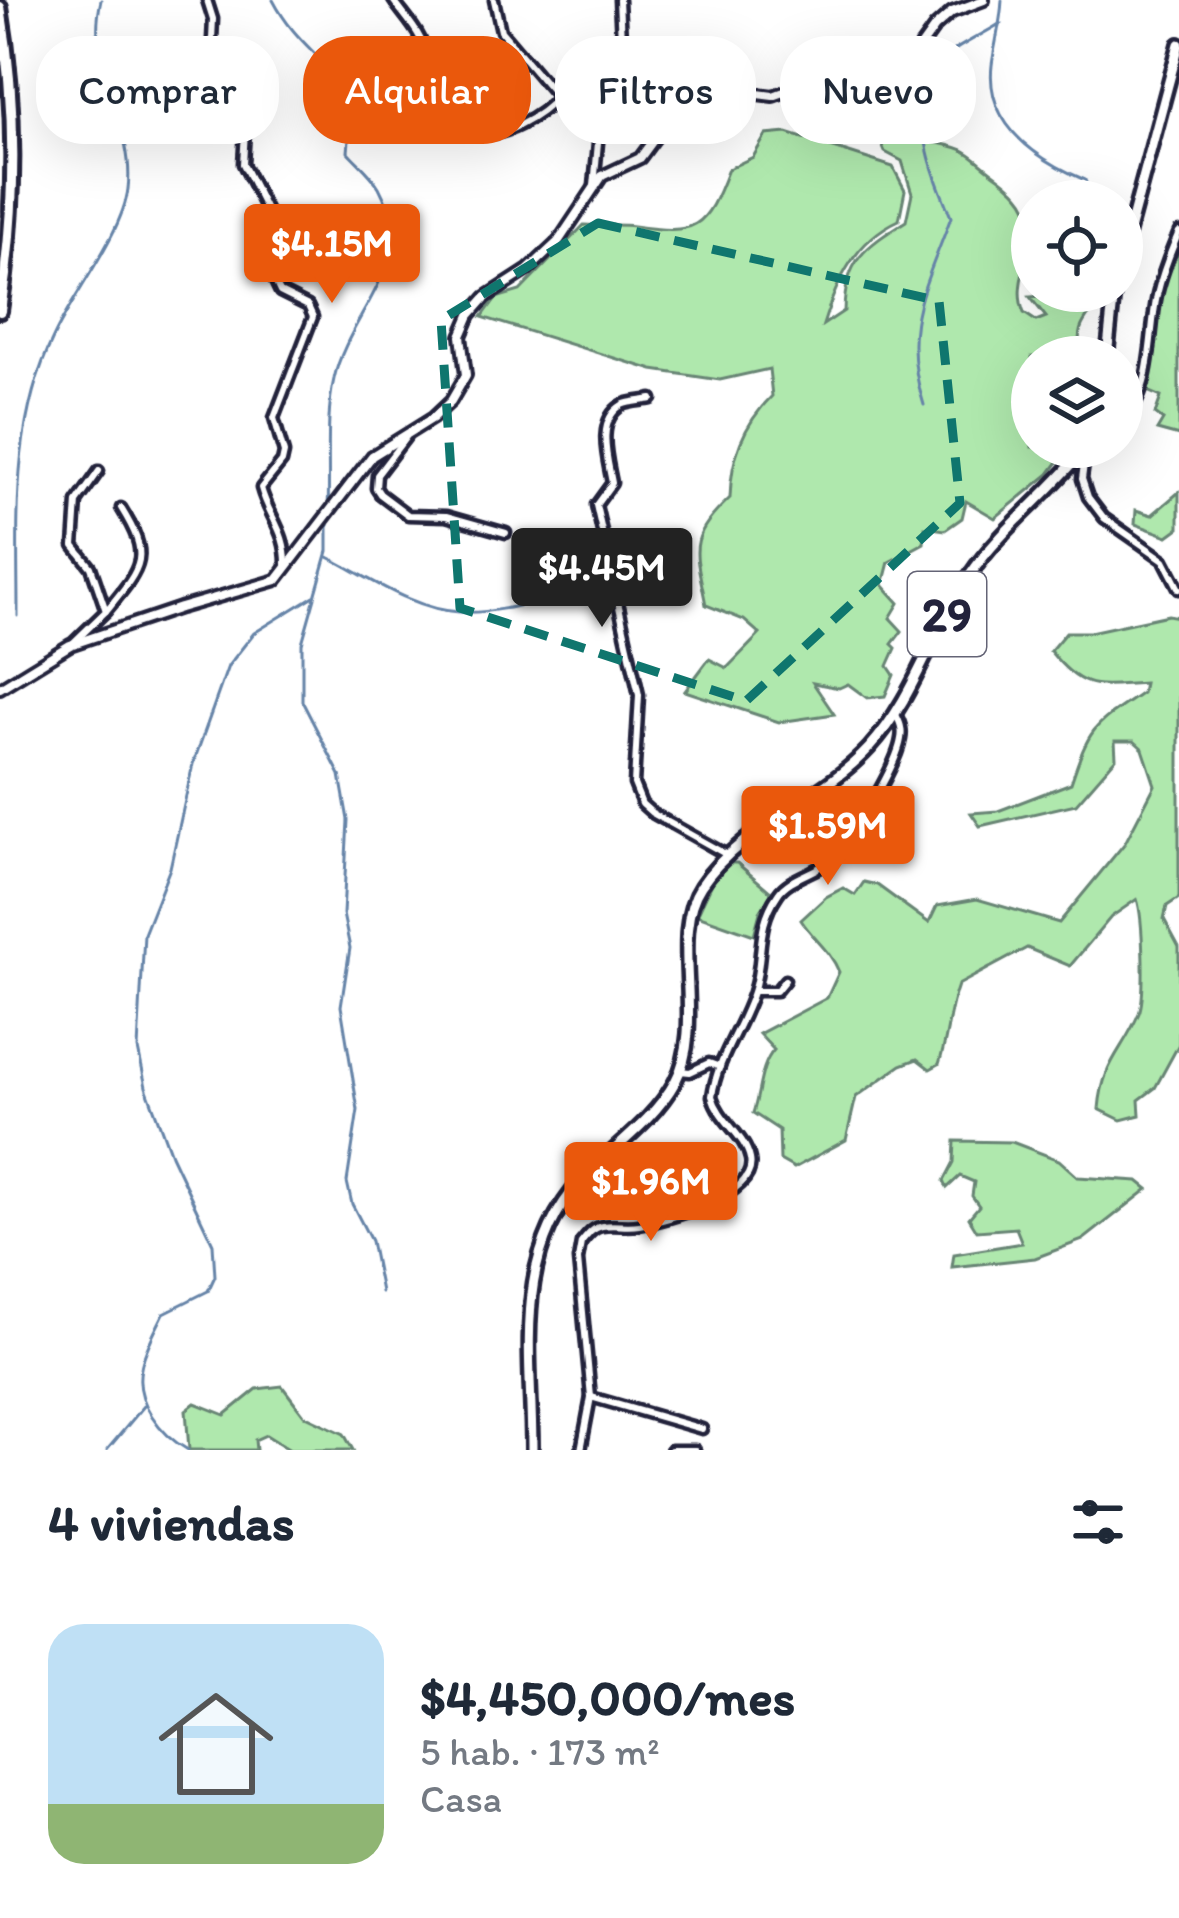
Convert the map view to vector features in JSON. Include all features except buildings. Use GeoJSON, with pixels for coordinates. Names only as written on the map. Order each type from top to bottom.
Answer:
{"type":"FeatureCollection","features":[{"type":"Feature","properties":{"kind":"highway"},"geometry":{"type":"LineString","coordinates":[[0,7],[13,155],[12,220],[0,311]]}},
{"type":"Feature","properties":{"kind":"main road"},"geometry":{"type":"LineString","coordinates":[[1143,180],[1179,44]]}},
{"type":"Feature","properties":{"kind":"main road","name":"29"},"geometry":{"type":"LineString","coordinates":[[532,1450],[532,1292],[539,1245],[569,1195],[658,1106],[680,1071],[689,1028],[688,938],[693,901],[701,885],[728,856],[847,769],[872,744],[895,713],[973,571],[1067,468]]}},
{"type":"Feature","properties":{"kind":"street"},"geometry":{"type":"LineString","coordinates":[[207,0],[213,19],[210,80],[246,115],[243,164],[269,216],[267,258],[272,275],[280,292],[308,306],[313,317],[274,418],[282,462],[261,488],[286,548],[286,570]]}},
{"type":"Feature","properties":{"kind":"street"},"geometry":{"type":"LineString","coordinates":[[393,0],[418,34],[449,106],[469,131],[479,135],[511,130],[534,118],[555,98]]}},
{"type":"Feature","properties":{"kind":"street"},"geometry":{"type":"LineString","coordinates":[[494,0],[501,31],[555,96]]}},
{"type":"Feature","properties":{"kind":"street"},"geometry":{"type":"LineString","coordinates":[[619,0],[621,36]]}},
{"type":"Feature","properties":{"kind":"street"},"geometry":{"type":"LineString","coordinates":[[70,645],[263,586],[286,570],[372,456],[433,418],[460,388],[466,364],[461,336],[470,315],[486,297],[528,270],[558,242],[607,171],[640,158],[674,112],[717,95],[787,92],[849,53],[906,56],[917,52],[952,13],[984,0]]}},
{"type":"Feature","properties":{"kind":"street"},"geometry":{"type":"LineString","coordinates":[[594,186],[598,144]]}},
{"type":"Feature","properties":{"kind":"street"},"geometry":{"type":"LineString","coordinates":[[1143,381],[1156,300],[1179,232]]}},
{"type":"Feature","properties":{"kind":"street"},"geometry":{"type":"LineString","coordinates":[[652,399],[622,405],[611,417],[604,450],[611,484],[596,505],[639,695],[634,784],[642,804],[652,813],[728,856]]}},
{"type":"Feature","properties":{"kind":"street"},"geometry":{"type":"LineString","coordinates":[[407,433],[377,475],[380,494],[408,515],[446,515],[506,533]]}},
{"type":"Feature","properties":{"kind":"street"},"geometry":{"type":"LineString","coordinates":[[1083,468],[1088,497],[1104,518],[1164,560],[1179,589]]}},
{"type":"Feature","properties":{"kind":"street"},"geometry":{"type":"LineString","coordinates":[[99,470],[77,502],[74,546],[91,567],[106,610]]}},
{"type":"Feature","properties":{"kind":"street"},"geometry":{"type":"LineString","coordinates":[[0,688],[70,645],[127,586],[141,557],[140,539],[121,508]]}},
{"type":"Feature","properties":{"kind":"street"},"geometry":{"type":"LineString","coordinates":[[581,1450],[591,1397],[578,1260],[581,1244],[602,1226],[643,1225],[719,1200],[740,1187],[751,1168],[750,1154],[713,1103],[713,1090],[754,991],[763,921],[779,891],[834,857],[858,825],[892,768],[901,741],[902,727],[895,713]]}},
{"type":"Feature","properties":{"kind":"street"},"geometry":{"type":"LineString","coordinates":[[754,991],[776,991],[785,980]]}},
{"type":"Feature","properties":{"kind":"street"},"geometry":{"type":"LineString","coordinates":[[680,1071],[690,1072],[709,1063],[720,1067]]}},
{"type":"Feature","properties":{"kind":"street"},"geometry":{"type":"LineString","coordinates":[[591,1397],[702,1429]]}},
{"type":"Feature","properties":{"kind":"street"},"geometry":{"type":"LineString","coordinates":[[671,1450],[694,1450]]}},
{"type":"Feature","properties":{"kind":"highlighted area"},"geometry":{"type":"Polygon","coordinates":[[[598,223],[939,301],[960,503],[746,701],[460,608],[441,320],[598,223]]]}},
{"type":"Feature","properties":{"kind":"green space"},"geometry":{"type":"Polygon","coordinates":[[[780,134],[780,144],[821,144],[893,167],[905,190],[899,220],[870,239],[849,264],[823,325],[844,311],[848,279],[860,257],[906,221],[912,193],[902,161],[882,145],[954,147],[1011,188],[1011,312],[1024,312],[1036,321],[1046,317],[1042,312],[1091,312],[1079,336],[1011,336],[1011,468],[1053,468],[1049,474],[995,518],[966,501],[962,518],[945,530],[925,527],[924,543],[889,562],[883,585],[899,603],[890,618],[902,631],[892,644],[896,648],[888,666],[894,675],[885,696],[867,698],[848,684],[839,688],[813,683],[834,714],[779,722],[685,691],[709,659],[727,668],[760,634],[744,620],[706,605],[697,546],[706,524],[730,498],[740,443],[772,396],[769,369],[720,380],[653,370],[482,317],[496,298],[520,291],[584,225],[672,229],[696,224],[712,205],[728,169],[753,157],[766,135],[780,134]]]}},
{"type":"Feature","properties":{"kind":"green space"},"geometry":{"type":"Polygon","coordinates":[[[1179,252],[1179,436],[1157,430],[1163,420],[1155,414],[1161,397],[1145,390],[1167,262],[1179,252]]]}},
{"type":"Feature","properties":{"kind":"green space"},"geometry":{"type":"Polygon","coordinates":[[[1179,492],[1179,528],[1168,536],[1135,524],[1136,510],[1152,515],[1179,492]]]}},
{"type":"Feature","properties":{"kind":"green space"},"geometry":{"type":"Polygon","coordinates":[[[1168,615],[1179,617],[1179,898],[1167,906],[1164,919],[1179,947],[1179,1044],[1155,1088],[1139,1100],[1140,1115],[1121,1120],[1099,1109],[1109,1068],[1141,1004],[1143,956],[1137,899],[1111,917],[1070,966],[1027,948],[958,985],[939,1064],[930,1069],[917,1059],[901,1065],[856,1097],[846,1140],[794,1168],[780,1160],[779,1130],[753,1113],[763,1071],[774,1050],[759,1034],[827,998],[839,972],[801,920],[826,897],[843,888],[855,895],[864,882],[877,885],[929,923],[937,906],[977,899],[1059,923],[1125,843],[1155,785],[1143,749],[1134,741],[1115,741],[1116,758],[1076,804],[980,826],[971,813],[998,811],[1071,783],[1095,729],[1142,693],[1144,683],[1091,684],[1072,674],[1050,651],[1066,632],[1090,632],[1168,615]]]}},
{"type":"Feature","properties":{"kind":"green space"},"geometry":{"type":"Polygon","coordinates":[[[737,863],[772,893],[754,935],[697,915],[717,873],[737,863]]]}},
{"type":"Feature","properties":{"kind":"green space"},"geometry":{"type":"Polygon","coordinates":[[[955,1141],[1012,1142],[1059,1160],[1078,1177],[1138,1181],[1148,1189],[1083,1240],[1035,1258],[952,1267],[954,1254],[1022,1243],[1016,1228],[977,1231],[969,1218],[979,1206],[972,1196],[974,1182],[960,1176],[947,1188],[944,1181],[954,1162],[955,1141]]]}},
{"type":"Feature","properties":{"kind":"green space"},"geometry":{"type":"Polygon","coordinates":[[[282,1386],[304,1415],[344,1434],[353,1450],[290,1450],[266,1435],[255,1440],[256,1450],[189,1450],[186,1410],[195,1403],[225,1415],[257,1389],[282,1386]]]}},
{"type":"Feature","properties":{"kind":"waterway"},"geometry":{"type":"LineString","coordinates":[[18,616],[20,473],[30,403],[54,336],[107,244],[128,189],[125,142],[99,50],[101,0]]}},
{"type":"Feature","properties":{"kind":"waterway"},"geometry":{"type":"LineString","coordinates":[[273,0],[338,82],[349,122],[348,152],[379,187],[389,214],[386,263],[334,379],[328,509]]}},
{"type":"Feature","properties":{"kind":"waterway"},"geometry":{"type":"LineString","coordinates":[[1002,0],[992,65],[997,105],[1018,138],[1033,151],[1085,180]]}},
{"type":"Feature","properties":{"kind":"waterway"},"geometry":{"type":"LineString","coordinates":[[924,405],[914,352],[918,308],[951,217],[926,141],[924,102],[938,64],[1001,23]]}},
{"type":"Feature","properties":{"kind":"waterway"},"geometry":{"type":"LineString","coordinates":[[328,519],[328,551],[302,643],[302,701],[340,775],[348,820],[343,914],[350,948],[341,1006],[358,1110],[347,1182],[352,1204],[371,1241],[381,1292]]}},
{"type":"Feature","properties":{"kind":"waterway"},"geometry":{"type":"LineString","coordinates":[[328,557],[408,599],[442,610],[495,610],[553,597]]}},
{"type":"Feature","properties":{"kind":"waterway"},"geometry":{"type":"LineString","coordinates":[[188,1450],[152,1416],[142,1393],[141,1368],[164,1313],[208,1291],[215,1276],[213,1244],[171,1155],[146,1087],[138,1049],[144,934],[170,868],[193,764],[228,666],[254,633],[314,596]]}},
{"type":"Feature","properties":{"kind":"waterway"},"geometry":{"type":"LineString","coordinates":[[107,1450],[144,1406]]}}]}
